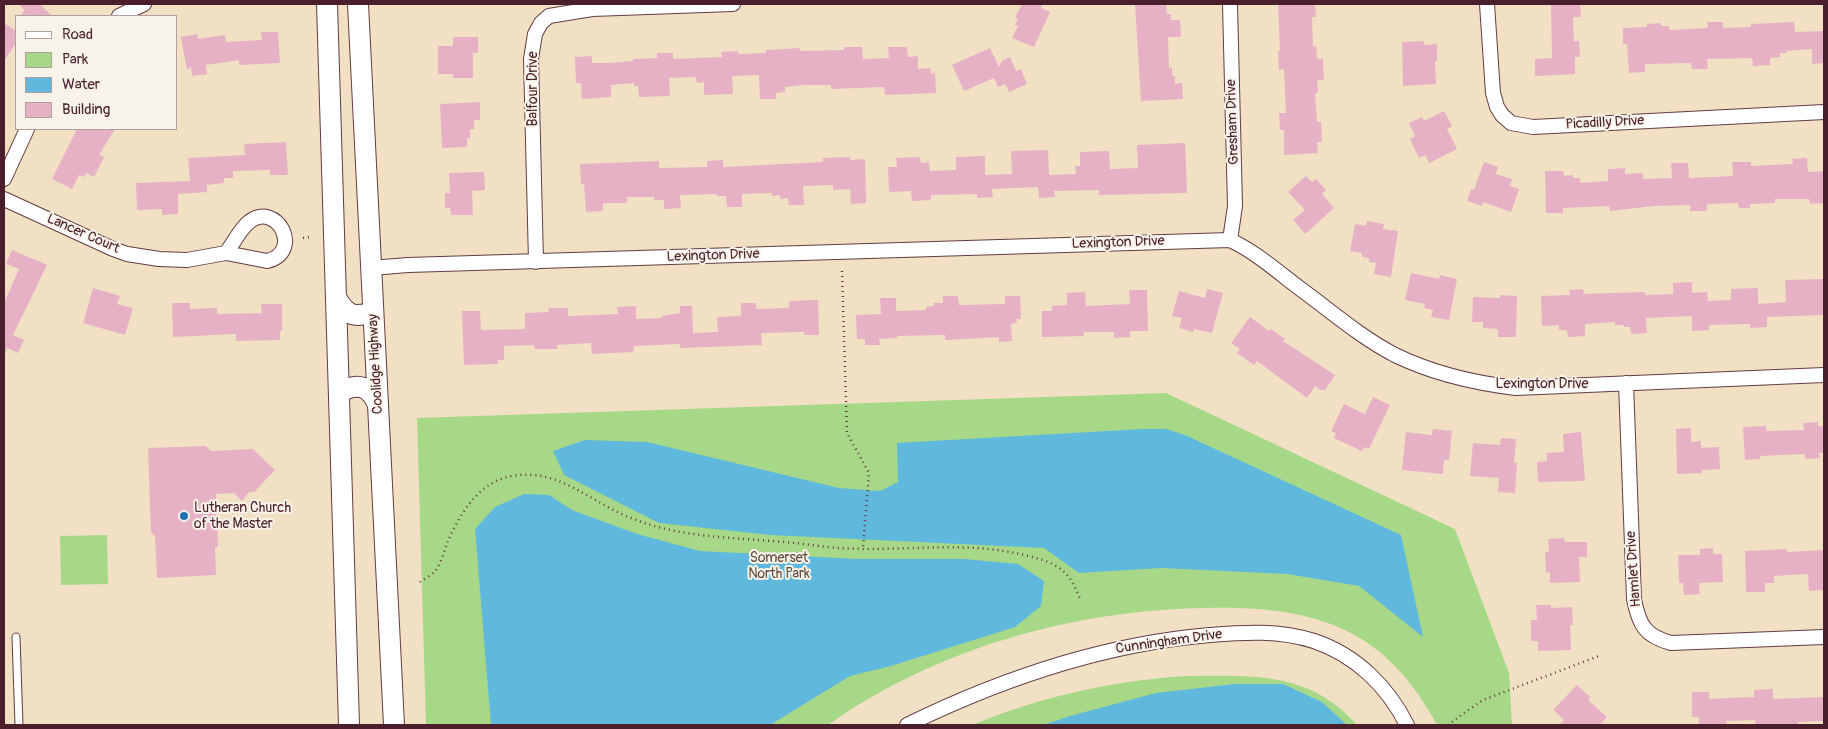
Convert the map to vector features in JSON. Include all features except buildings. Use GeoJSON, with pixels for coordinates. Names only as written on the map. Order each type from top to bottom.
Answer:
{"type":"FeatureCollection","features":[{"type":"Feature","properties":{"kind":"main road"},"geometry":{"type":"LineString","coordinates":[[327,4],[349,725]]}},
{"type":"Feature","properties":{"kind":"main road","name":"Coolidge Highway"},"geometry":{"type":"LineString","coordinates":[[358,4],[394,725]]}},
{"type":"Feature","properties":{"kind":"main road"},"geometry":{"type":"LineString","coordinates":[[337,299],[345,311],[351,314],[358,315],[373,312]]}},
{"type":"Feature","properties":{"kind":"main road"},"geometry":{"type":"LineString","coordinates":[[340,392],[352,387],[364,388],[371,392],[378,405]]}},
{"type":"Feature","properties":{"kind":"street"},"geometry":{"type":"LineString","coordinates":[[121,15],[144,4]]}},
{"type":"Feature","properties":{"kind":"street","name":"Balfour Drive"},"geometry":{"type":"LineString","coordinates":[[536,262],[531,59],[535,34],[541,23],[549,16],[592,9],[733,4]]}},
{"type":"Feature","properties":{"kind":"street","name":"Gresham Drive"},"geometry":{"type":"LineString","coordinates":[[1230,4],[1235,206],[1230,240]]}},
{"type":"Feature","properties":{"kind":"street","name":"Picadilly Drive"},"geometry":{"type":"LineString","coordinates":[[1487,4],[1493,93],[1502,115],[1511,123],[1533,127],[1824,112]]}},
{"type":"Feature","properties":{"kind":"street"},"geometry":{"type":"LineString","coordinates":[[4,179],[27,130]]}},
{"type":"Feature","properties":{"kind":"street","name":"Lancer Court"},"geometry":{"type":"LineString","coordinates":[[4,199],[98,243],[127,254],[159,259],[188,260],[226,253]]}},
{"type":"Feature","properties":{"kind":"street","name":"Lexington Drive"},"geometry":{"type":"LineString","coordinates":[[371,268],[408,265],[1230,240],[1252,253],[1366,338],[1396,355],[1439,373],[1480,384],[1516,388],[1824,374]]}},
{"type":"Feature","properties":{"kind":"street","name":"Hamlet Drive"},"geometry":{"type":"LineString","coordinates":[[1626,383],[1634,599],[1636,612],[1641,624],[1649,634],[1658,640],[1671,643],[1824,637]]}},
{"type":"Feature","properties":{"kind":"street","name":"Cunningham Drive"},"geometry":{"type":"LineString","coordinates":[[907,725],[980,692],[1047,667],[1146,643],[1183,637],[1248,632],[1271,632],[1293,636],[1316,642],[1339,652],[1359,665],[1376,680],[1392,700],[1407,725]]}},
{"type":"Feature","properties":{"kind":"lane"},"geometry":{"type":"LineString","coordinates":[[16,637],[19,725]]}},
{"type":"Feature","properties":{"kind":"path"},"geometry":{"type":"LineString","coordinates":[[302,238],[310,237]]}},
{"type":"Feature","properties":{"kind":"path"},"geometry":{"type":"LineString","coordinates":[[842,271],[847,434],[868,470],[870,477],[867,490],[863,548]]}},
{"type":"Feature","properties":{"kind":"path"},"geometry":{"type":"LineString","coordinates":[[420,582],[436,570],[460,518],[475,496],[492,482],[526,474],[538,474],[556,479],[623,514],[672,531],[830,547],[903,549],[957,547],[991,549],[1018,554],[1042,560],[1056,566],[1070,579],[1080,599]]}},
{"type":"Feature","properties":{"kind":"path"},"geometry":{"type":"LineString","coordinates":[[1448,725],[1483,700],[1599,656]]}},
{"type":"Feature","properties":{"kind":"green space","name":"Somerset North Park"},"geometry":{"type":"Polygon","coordinates":[[[1166,393],[1455,529],[1509,673],[1512,725],[1437,725],[1410,683],[1388,659],[1362,639],[1330,624],[1313,618],[1278,611],[1206,608],[1156,610],[1107,616],[1008,638],[914,675],[870,698],[828,725],[426,725],[417,418],[1166,393]]]}},
{"type":"Feature","properties":{"kind":"green space"},"geometry":{"type":"Polygon","coordinates":[[[107,535],[108,584],[61,585],[60,536],[107,535]]]}},
{"type":"Feature","properties":{"kind":"green space"},"geometry":{"type":"Polygon","coordinates":[[[1185,676],[1256,677],[1299,685],[1319,694],[1338,707],[1357,725],[972,725],[1024,706],[1076,692],[1157,678],[1185,676]]]}},
{"type":"Feature","properties":{"kind":"water"},"geometry":{"type":"Polygon","coordinates":[[[1166,429],[1185,435],[1401,535],[1423,637],[1359,586],[1287,574],[1162,568],[1079,573],[1044,548],[770,535],[659,523],[564,475],[553,451],[585,440],[647,442],[839,488],[880,491],[898,482],[897,443],[1166,429]]]}},
{"type":"Feature","properties":{"kind":"water"},"geometry":{"type":"Polygon","coordinates":[[[524,494],[549,495],[572,510],[637,534],[700,551],[858,559],[964,559],[1018,564],[1044,581],[1041,606],[1015,627],[891,666],[850,676],[770,725],[491,725],[475,529],[495,507],[524,494]]]}},
{"type":"Feature","properties":{"kind":"water"},"geometry":{"type":"Polygon","coordinates":[[[1235,684],[1283,684],[1322,702],[1347,725],[1043,725],[1156,693],[1235,684]]]}},
{"type":"Feature","properties":{"kind":"place","name":"Lutheran Church of the Master"},"geometry":{"type":"Point","coordinates":[184,516]}}]}
